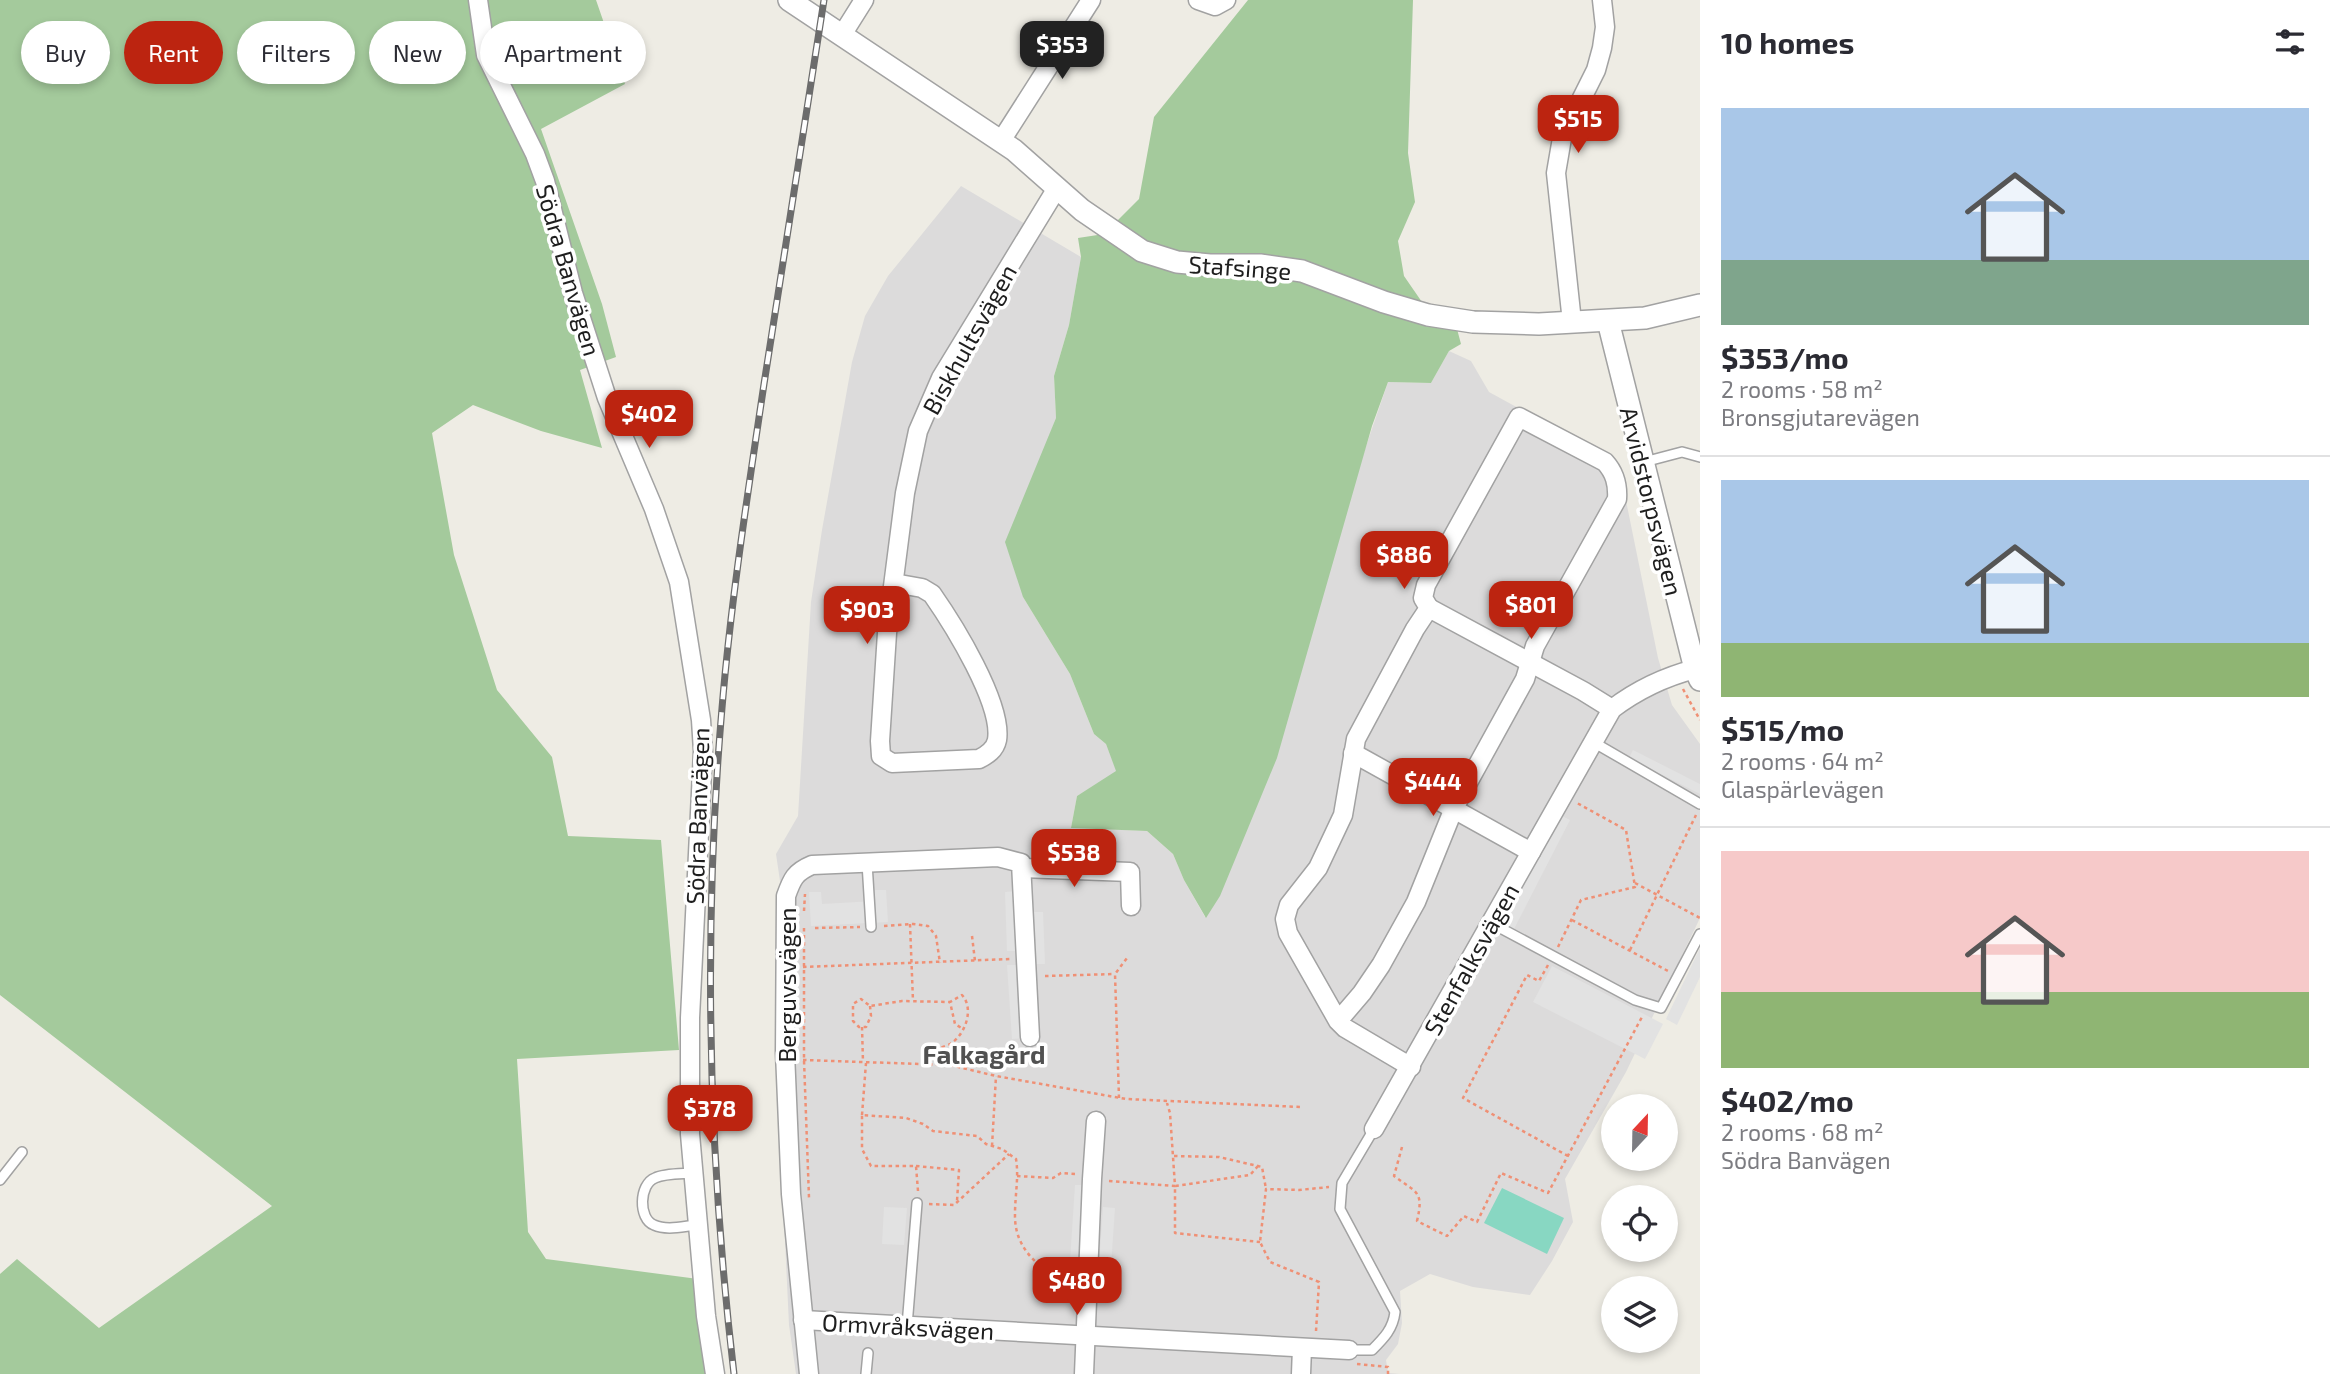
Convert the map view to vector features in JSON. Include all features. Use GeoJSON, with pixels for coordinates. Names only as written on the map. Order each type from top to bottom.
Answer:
{"type":"FeatureCollection","features":[{"type":"Feature","properties":{"kind":"street","name":"Södra Banvägen"},"geometry":{"type":"LineString","coordinates":[[478,0],[486,55],[535,154],[545,181],[577,306],[607,398],[666,540],[686,617],[703,751],[690,1018],[690,1134],[706,1316],[715,1374]]}},
{"type":"Feature","properties":{"kind":"street","name":"Stafsinge"},"geometry":{"type":"LineString","coordinates":[[789,0],[1000,141],[1082,210],[1142,251],[1177,262],[1260,265],[1302,271],[1384,302],[1428,315],[1473,322],[1539,324],[1608,321],[1645,318],[1700,305]]}},
{"type":"Feature","properties":{"kind":"street"},"geometry":{"type":"LineString","coordinates":[[842,35],[864,0]]}},
{"type":"Feature","properties":{"kind":"street"},"geometry":{"type":"LineString","coordinates":[[1000,141],[1091,0]]}},
{"type":"Feature","properties":{"kind":"street"},"geometry":{"type":"LineString","coordinates":[[1198,0],[1216,6],[1226,0]]}},
{"type":"Feature","properties":{"kind":"street"},"geometry":{"type":"LineString","coordinates":[[1572,322],[1556,173],[1562,138],[1596,70],[1602,48],[1605,27],[1602,0]]}},
{"type":"Feature","properties":{"kind":"street","name":"Biskhultsvägen"},"geometry":{"type":"LineString","coordinates":[[894,583],[932,594],[978,674],[995,709],[997,741],[989,754],[979,759],[892,762],[881,756],[887,633],[911,460],[918,430],[941,378],[1057,188]]}},
{"type":"Feature","properties":{"kind":"street","name":"Arvidstorpsvägen"},"geometry":{"type":"LineString","coordinates":[[1608,321],[1698,675]]}},
{"type":"Feature","properties":{"kind":"street"},"geometry":{"type":"LineString","coordinates":[[1338,1021],[1381,965],[1416,902],[1454,808],[1514,700],[1531,662],[1535,646],[1617,499],[1618,485],[1605,462],[1519,417],[1426,585],[1423,598],[1429,608],[1531,662],[1612,709]]}},
{"type":"Feature","properties":{"kind":"street"},"geometry":{"type":"LineString","coordinates":[[1411,1067],[1357,1037],[1338,1021],[1288,933],[1285,919],[1289,905],[1318,868],[1335,837],[1343,815],[1356,739],[1429,608]]}},
{"type":"Feature","properties":{"kind":"street","name":"Stenfalksvägen"},"geometry":{"type":"LineString","coordinates":[[1374,1129],[1591,741],[1612,709],[1657,681],[1698,675]]}},
{"type":"Feature","properties":{"kind":"street"},"geometry":{"type":"LineString","coordinates":[[1353,753],[1531,852]]}},
{"type":"Feature","properties":{"kind":"street","name":"Berguvsvägen"},"geometry":{"type":"LineString","coordinates":[[809,1374],[790,1194],[795,967],[786,895],[792,879],[799,870],[812,865],[998,857],[1021,863],[1022,869]]}},
{"type":"Feature","properties":{"kind":"street"},"geometry":{"type":"LineString","coordinates":[[1030,1037],[1022,869],[1130,872],[1130,906]]}},
{"type":"Feature","properties":{"kind":"street"},"geometry":{"type":"LineString","coordinates":[[1084,1374],[1096,1121]]}},
{"type":"Feature","properties":{"kind":"street","name":"Ormvråksvägen"},"geometry":{"type":"LineString","coordinates":[[803,1320],[1349,1350]]}},
{"type":"Feature","properties":{"kind":"street"},"geometry":{"type":"LineString","coordinates":[[1301,1374],[1308,1348]]}},
{"type":"Feature","properties":{"kind":"lane"},"geometry":{"type":"LineString","coordinates":[[1642,462],[1682,452],[1700,457]]}},
{"type":"Feature","properties":{"kind":"lane"},"geometry":{"type":"LineString","coordinates":[[1591,741],[1700,806]]}},
{"type":"Feature","properties":{"kind":"lane"},"geometry":{"type":"LineString","coordinates":[[867,863],[872,927]]}},
{"type":"Feature","properties":{"kind":"lane"},"geometry":{"type":"LineString","coordinates":[[1491,923],[1635,1000],[1661,1008],[1700,934]]}},
{"type":"Feature","properties":{"kind":"lane"},"geometry":{"type":"LineString","coordinates":[[1349,1350],[1372,1350],[1390,1331],[1395,1312],[1340,1209],[1341,1186],[1374,1129]]}},
{"type":"Feature","properties":{"kind":"lane"},"geometry":{"type":"LineString","coordinates":[[0,1180],[22,1152]]}},
{"type":"Feature","properties":{"kind":"lane"},"geometry":{"type":"LineString","coordinates":[[694,1173],[655,1177],[643,1192],[643,1203],[647,1220],[652,1225],[698,1225]]}},
{"type":"Feature","properties":{"kind":"lane"},"geometry":{"type":"LineString","coordinates":[[907,1326],[917,1203]]}},
{"type":"Feature","properties":{"kind":"lane"},"geometry":{"type":"LineString","coordinates":[[866,1374],[868,1353]]}},
{"type":"Feature","properties":{"kind":"path"},"geometry":{"type":"LineString","coordinates":[[1562,795],[1626,830],[1635,887],[1581,900],[1539,981],[1527,975],[1463,1098],[1567,1156]]}},
{"type":"Feature","properties":{"kind":"path"},"geometry":{"type":"LineString","coordinates":[[1629,950],[1700,806]]}},
{"type":"Feature","properties":{"kind":"path"},"geometry":{"type":"LineString","coordinates":[[1634,882],[1700,918]]}},
{"type":"Feature","properties":{"kind":"path"},"geometry":{"type":"LineString","coordinates":[[803,914],[806,887]]}},
{"type":"Feature","properties":{"kind":"path"},"geometry":{"type":"LineString","coordinates":[[1572,920],[1678,976]]}},
{"type":"Feature","properties":{"kind":"path"},"geometry":{"type":"LineString","coordinates":[[910,924],[913,1002]]}},
{"type":"Feature","properties":{"kind":"path"},"geometry":{"type":"LineString","coordinates":[[815,928],[910,924],[928,926],[936,936],[940,963]]}},
{"type":"Feature","properties":{"kind":"path"},"geometry":{"type":"LineString","coordinates":[[804,927],[795,967],[795,1060],[809,1197]]}},
{"type":"Feature","properties":{"kind":"path"},"geometry":{"type":"LineString","coordinates":[[972,936],[975,961]]}},
{"type":"Feature","properties":{"kind":"path"},"geometry":{"type":"LineString","coordinates":[[795,967],[1026,958]]}},
{"type":"Feature","properties":{"kind":"path"},"geometry":{"type":"LineString","coordinates":[[1119,1098],[1115,974],[1127,958]]}},
{"type":"Feature","properties":{"kind":"path"},"geometry":{"type":"LineString","coordinates":[[1027,977],[1115,974]]}},
{"type":"Feature","properties":{"kind":"path"},"geometry":{"type":"LineString","coordinates":[[870,1006],[871,1016],[866,1027],[859,1027],[853,1021],[853,1004],[861,999],[870,1006],[950,1002],[962,995],[970,1009],[963,1029],[953,1043],[937,1048],[938,1065]]}},
{"type":"Feature","properties":{"kind":"path"},"geometry":{"type":"LineString","coordinates":[[950,1002],[955,1024],[963,1029]]}},
{"type":"Feature","properties":{"kind":"path"},"geometry":{"type":"LineString","coordinates":[[1402,1147],[1394,1176],[1417,1193],[1421,1203],[1417,1222],[1447,1236],[1464,1216],[1477,1222],[1501,1173],[1548,1193],[1648,1004]]}},
{"type":"Feature","properties":{"kind":"path"},"geometry":{"type":"LineString","coordinates":[[862,1027],[862,1149],[871,1166],[959,1170],[957,1203]]}},
{"type":"Feature","properties":{"kind":"path"},"geometry":{"type":"LineString","coordinates":[[795,1060],[950,1065],[1119,1098],[1300,1107]]}},
{"type":"Feature","properties":{"kind":"path"},"geometry":{"type":"LineString","coordinates":[[992,1146],[996,1076]]}},
{"type":"Feature","properties":{"kind":"path"},"geometry":{"type":"LineString","coordinates":[[1166,1101],[1170,1113],[1173,1156],[1175,1233],[1261,1242]]}},
{"type":"Feature","properties":{"kind":"path"},"geometry":{"type":"LineString","coordinates":[[862,1115],[906,1118],[933,1131],[977,1136],[1016,1159],[1014,1215],[1017,1239],[1027,1253],[1055,1277],[1087,1295]]}},
{"type":"Feature","properties":{"kind":"path"},"geometry":{"type":"LineString","coordinates":[[916,1166],[917,1203],[954,1205],[1009,1154]]}},
{"type":"Feature","properties":{"kind":"path"},"geometry":{"type":"LineString","coordinates":[[1173,1156],[1219,1157],[1262,1167],[1266,1189],[1261,1242],[1269,1262],[1319,1282],[1308,1348]]}},
{"type":"Feature","properties":{"kind":"path"},"geometry":{"type":"LineString","coordinates":[[1017,1176],[1053,1178],[1060,1173],[1175,1186],[1250,1175],[1258,1166]]}},
{"type":"Feature","properties":{"kind":"path"},"geometry":{"type":"LineString","coordinates":[[1266,1189],[1300,1190],[1341,1186]]}},
{"type":"Feature","properties":{"kind":"shaded area"},"geometry":{"type":"Polygon","coordinates":[[[961,186],[1081,257],[1069,325],[1054,376],[1056,418],[1047,442],[1023,597],[1070,674],[1094,734],[1106,744],[1117,772],[1077,796],[1071,828],[1147,831],[1173,854],[1205,917],[1388,382],[1431,383],[1449,351],[1471,361],[1489,392],[1614,460],[1623,486],[1658,658],[1672,705],[1700,744],[1700,918],[1626,1072],[1613,1094],[1601,1094],[1601,1116],[1565,1179],[1573,1222],[1530,1295],[1473,1287],[1430,1274],[1400,1291],[1402,1323],[1398,1344],[1386,1360],[1388,1373],[1400,1374],[796,1374],[789,1325],[775,1030],[780,881],[776,854],[798,816],[811,602],[852,362],[865,316],[888,276],[961,186]]]}},
{"type":"Feature","properties":{"kind":"shaded area"},"geometry":{"type":"Polygon","coordinates":[[[1633,750],[1700,784],[1700,794],[1629,758],[1633,750]]]}},
{"type":"Feature","properties":{"kind":"shaded area"},"geometry":{"type":"Polygon","coordinates":[[[1558,814],[1570,820],[1514,929],[1502,923],[1558,814]]]}},
{"type":"Feature","properties":{"kind":"shaded area"},"geometry":{"type":"Polygon","coordinates":[[[875,890],[886,890],[888,922],[811,926],[809,892],[821,892],[822,904],[875,901],[875,890]]]}},
{"type":"Feature","properties":{"kind":"shaded area"},"geometry":{"type":"Polygon","coordinates":[[[1016,891],[1019,951],[1007,951],[1005,892],[1016,891]]]}},
{"type":"Feature","properties":{"kind":"shaded area"},"geometry":{"type":"Polygon","coordinates":[[[1031,912],[1043,912],[1045,964],[1033,964],[1031,912]]]}},
{"type":"Feature","properties":{"kind":"shaded area"},"geometry":{"type":"Polygon","coordinates":[[[1700,948],[1700,977],[1677,1025],[1666,1019],[1700,948]]]}},
{"type":"Feature","properties":{"kind":"shaded area"},"geometry":{"type":"Polygon","coordinates":[[[1007,965],[1018,965],[1023,1038],[1012,1039],[1007,965]]]}},
{"type":"Feature","properties":{"kind":"shaded area"},"geometry":{"type":"Polygon","coordinates":[[[1552,966],[1663,1024],[1645,1059],[1533,1002],[1552,966]]]}},
{"type":"Feature","properties":{"kind":"shaded area"},"geometry":{"type":"Polygon","coordinates":[[[1075,1185],[1085,1185],[1080,1262],[1070,1261],[1075,1185]]]}},
{"type":"Feature","properties":{"kind":"shaded area"},"geometry":{"type":"Polygon","coordinates":[[[884,1207],[907,1208],[904,1245],[882,1244],[884,1207]]]}},
{"type":"Feature","properties":{"kind":"shaded area"},"geometry":{"type":"Polygon","coordinates":[[[1103,1207],[1115,1208],[1111,1266],[1099,1265],[1103,1207]]]}},
{"type":"Feature","properties":{"kind":"green space"},"geometry":{"type":"Polygon","coordinates":[[[0,0],[596,0],[603,21],[480,21],[480,84],[625,84],[541,129],[602,304],[616,357],[580,370],[602,448],[541,431],[473,405],[432,433],[454,555],[497,690],[552,757],[568,836],[661,840],[679,1050],[517,1059],[528,1232],[546,1259],[698,1279],[705,1374],[0,1374],[0,1274],[17,1259],[99,1328],[272,1206],[0,995],[0,0]]]}},
{"type":"Feature","properties":{"kind":"green space"},"geometry":{"type":"Polygon","coordinates":[[[1248,0],[1413,0],[1408,153],[1415,202],[1398,241],[1404,276],[1424,305],[1457,329],[1461,344],[1449,351],[1431,383],[1388,382],[1372,426],[1277,758],[1220,896],[1206,918],[1184,880],[1173,854],[1147,831],[1071,828],[1077,796],[1116,771],[1106,744],[1094,734],[1070,674],[1023,597],[1005,542],[1056,418],[1054,376],[1069,325],[1081,257],[1078,238],[1104,234],[1139,199],[1154,117],[1248,0]]]}},
{"type":"Feature","properties":{"kind":"green space"},"geometry":{"type":"Polygon","coordinates":[[[1502,1188],[1564,1218],[1547,1254],[1484,1223],[1502,1188]]]}},
{"type":"Feature","properties":{"kind":"railway"},"geometry":{"type":"LineString","coordinates":[[734,1374],[718,1208],[711,1041],[712,875],[716,791],[722,708],[740,546],[824,0]]}},
{"type":"Feature","properties":{"kind":"district","name":"Falkagård"},"geometry":{"type":"Point","coordinates":[984,1053]}}]}
